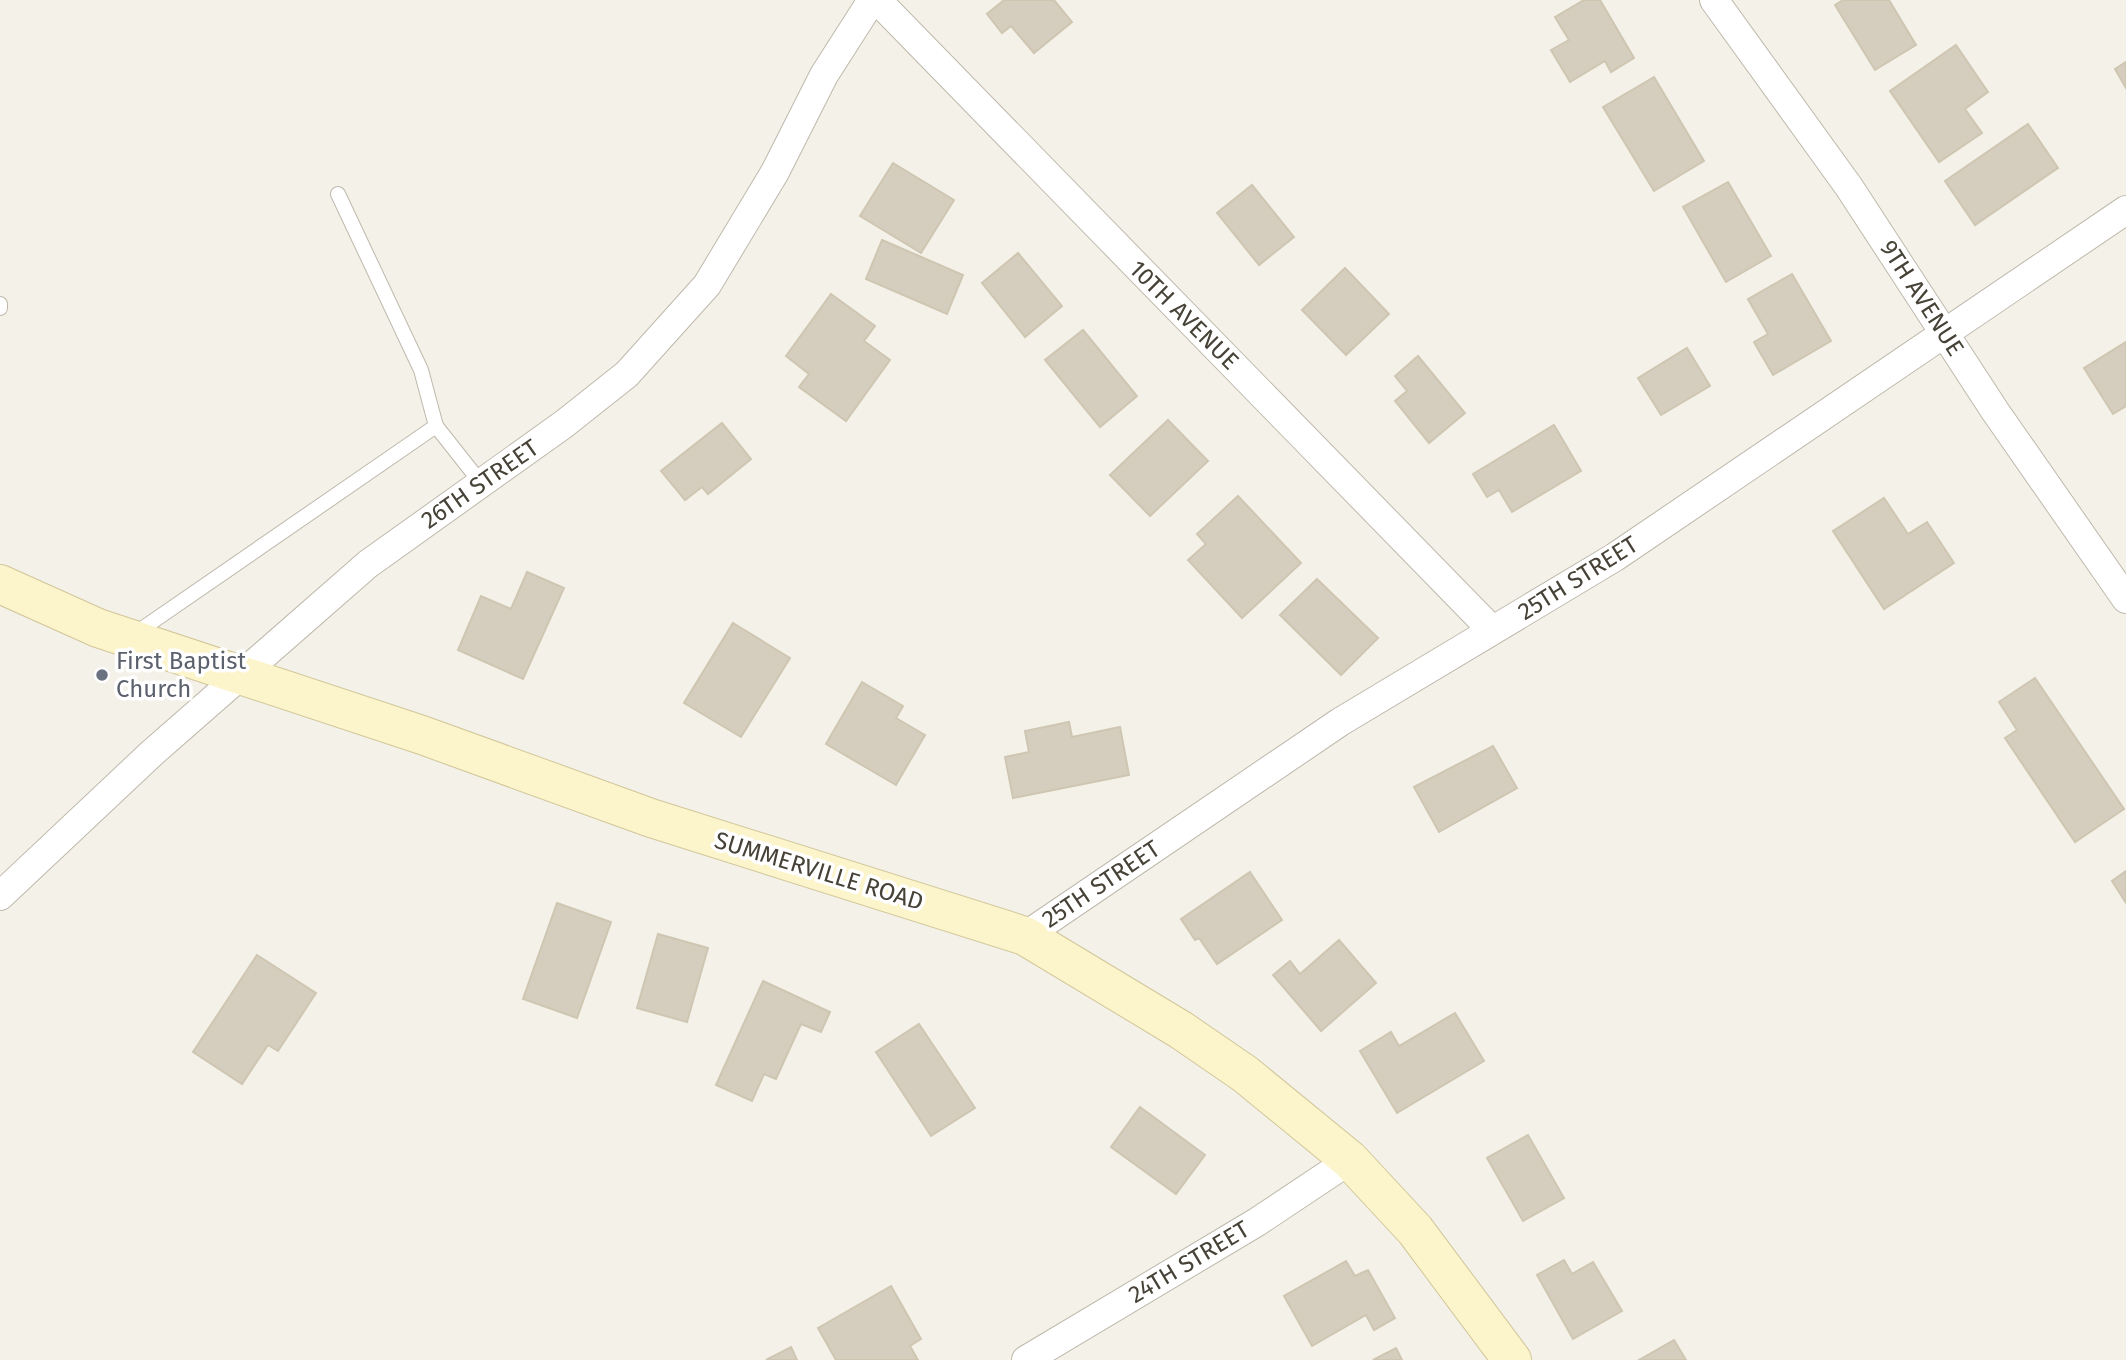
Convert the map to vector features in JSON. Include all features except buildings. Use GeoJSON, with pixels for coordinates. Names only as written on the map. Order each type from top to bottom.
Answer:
{"type":"FeatureCollection","features":[{"type":"Feature","properties":{"kind":"main road","name":"SUMMERVILLE ROAD"},"geometry":{"type":"LineString","coordinates":[[0,584],[98,628],[422,735],[651,818],[1025,936],[1181,1030],[1245,1074],[1350,1160],[1415,1230],[1512,1360]]}},
{"type":"Feature","properties":{"kind":"street","name":"26TH STREET"},"geometry":{"type":"LineString","coordinates":[[0,896],[152,753],[368,564],[627,374],[707,285],[775,172],[824,75],[875,0]]}},
{"type":"Feature","properties":{"kind":"street","name":"10TH AVENUE"},"geometry":{"type":"LineString","coordinates":[[875,0],[1492,630]]}},
{"type":"Feature","properties":{"kind":"street","name":"9TH AVENUE"},"geometry":{"type":"LineString","coordinates":[[1714,0],[1849,187],[2126,599]]}},
{"type":"Feature","properties":{"kind":"street","name":"25TH STREET"},"geometry":{"type":"LineString","coordinates":[[1025,936],[1339,722],[1615,557],[2126,210]]}},
{"type":"Feature","properties":{"kind":"street","name":"24TH STREET"},"geometry":{"type":"LineString","coordinates":[[1026,1360],[1257,1222],[1350,1160]]}},
{"type":"Feature","properties":{"kind":"lane"},"geometry":{"type":"LineString","coordinates":[[338,194],[421,370],[436,426],[481,483]]}},
{"type":"Feature","properties":{"kind":"lane"},"geometry":{"type":"LineString","coordinates":[[129,638],[436,426]]}},
{"type":"Feature","properties":{"kind":"place","name":"First Baptist Church"},"geometry":{"type":"Point","coordinates":[102,675]}}]}
